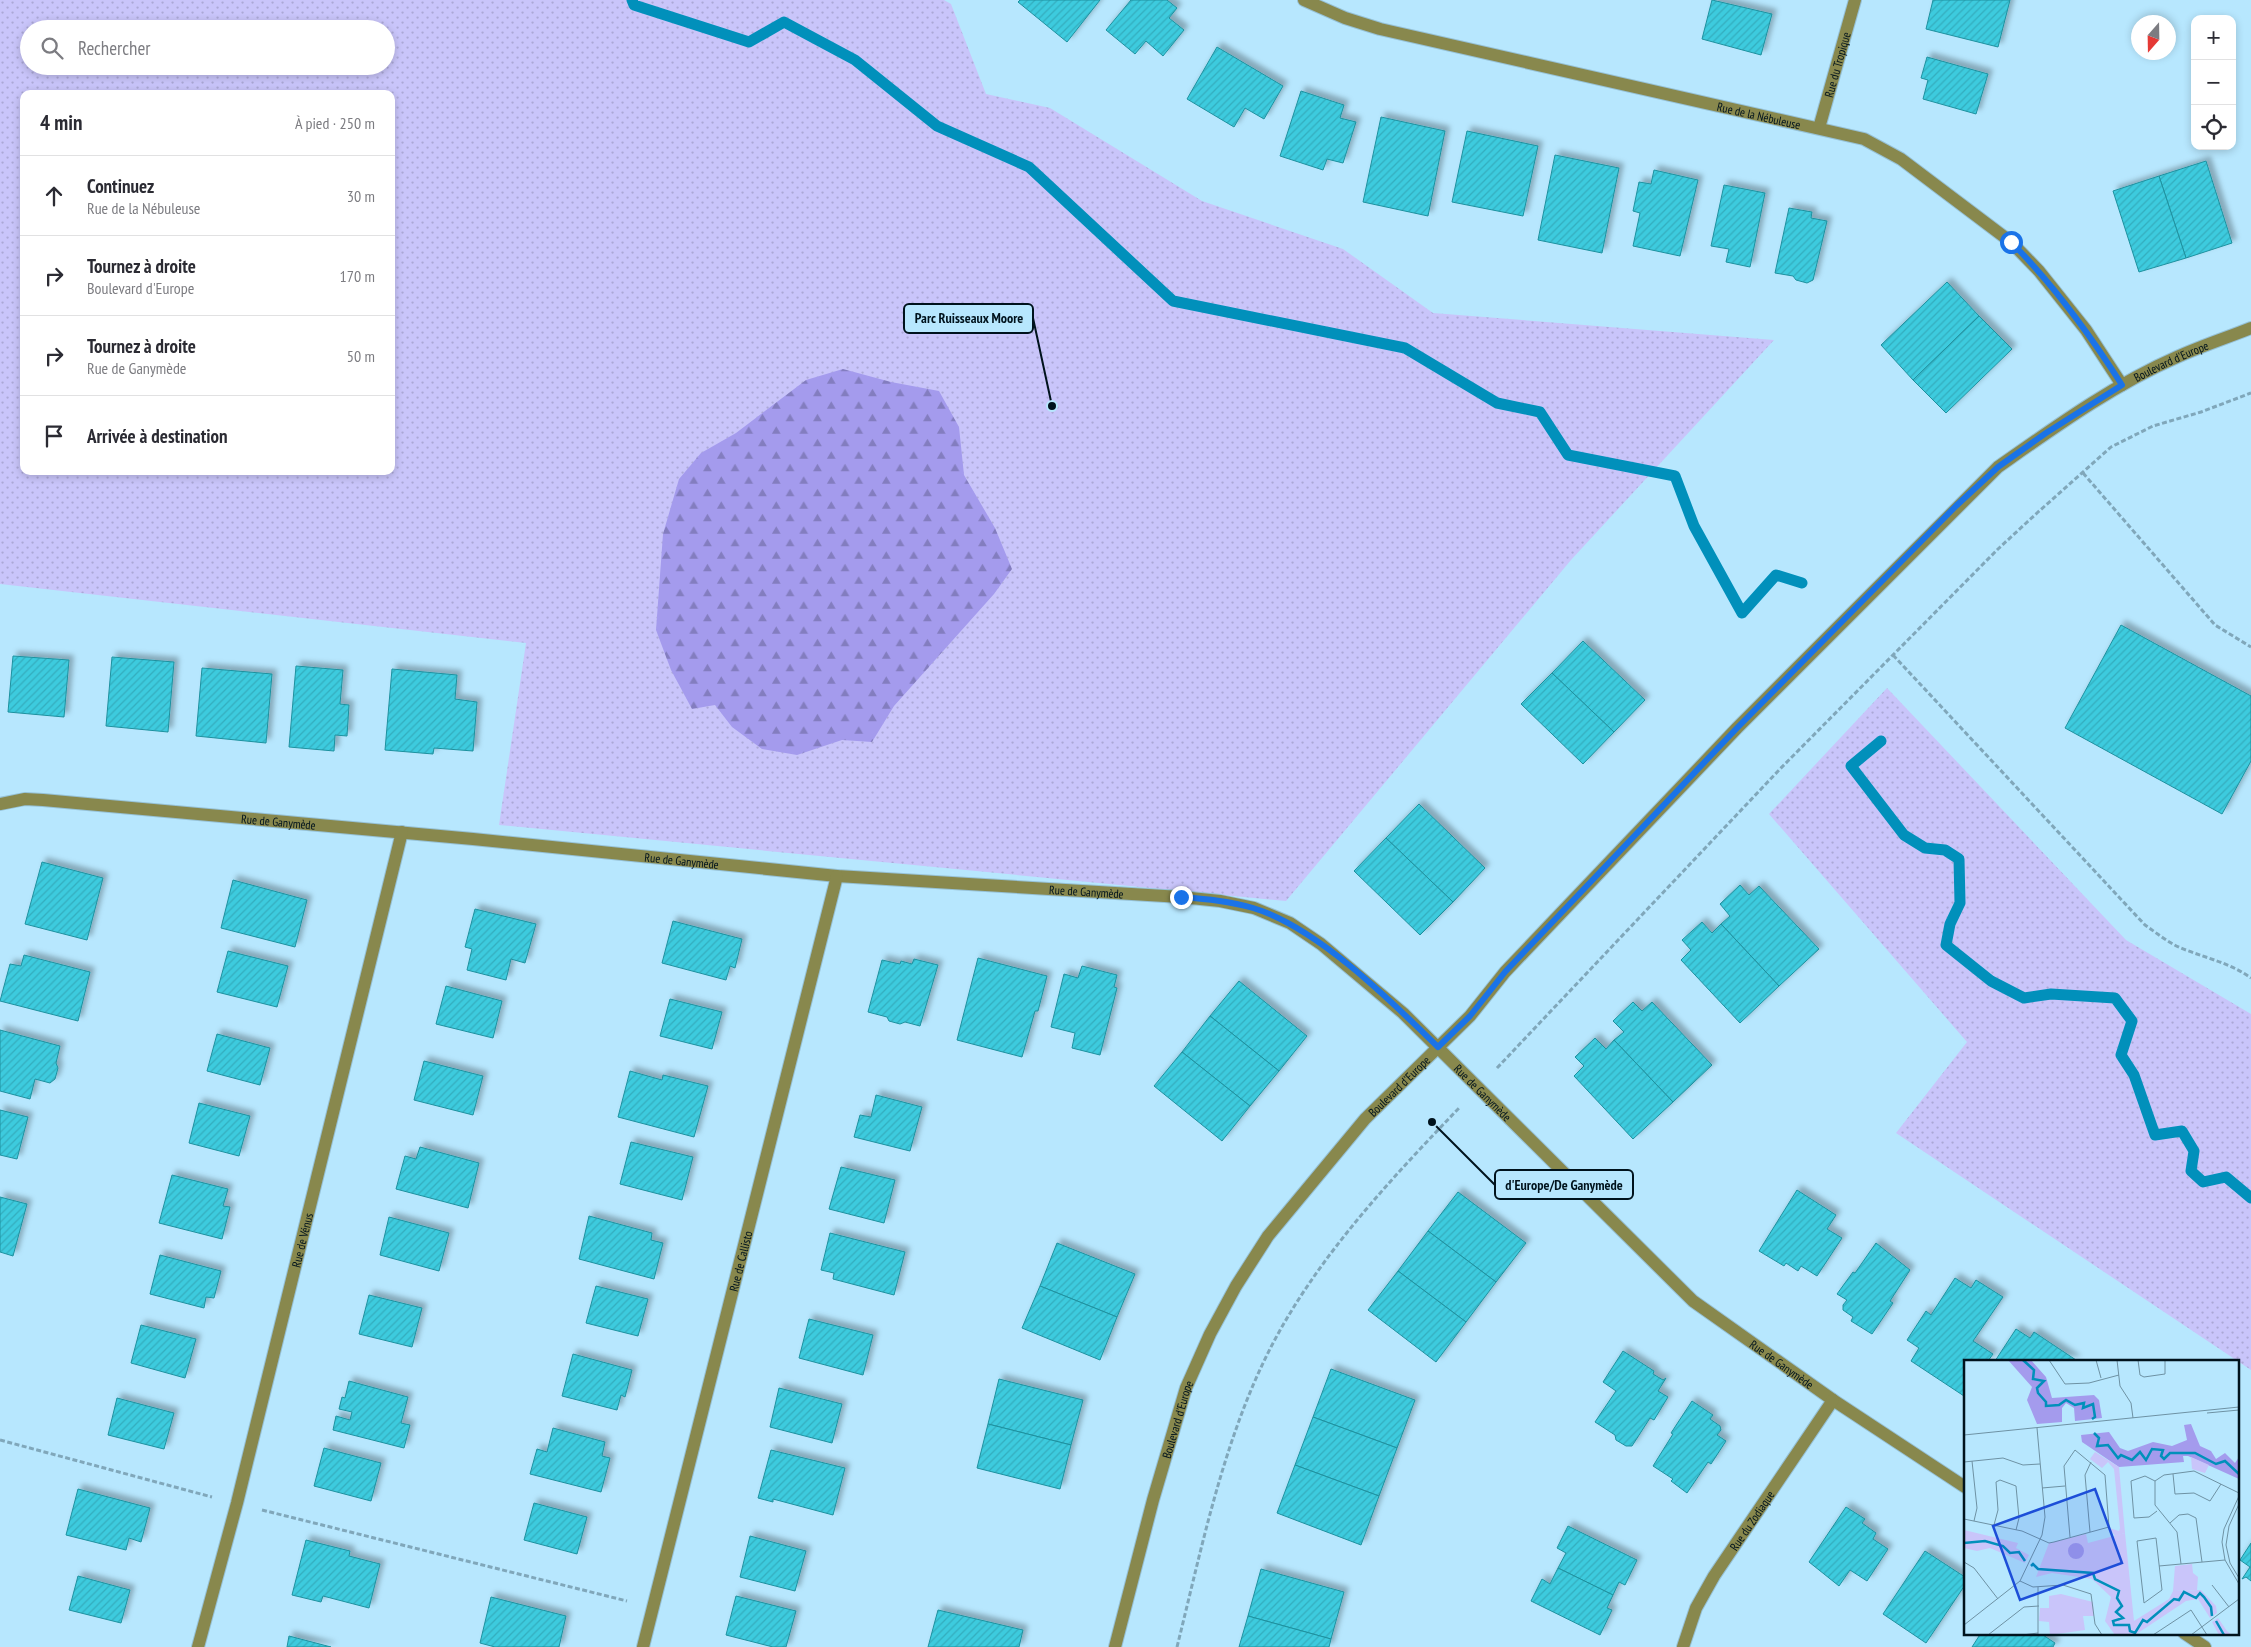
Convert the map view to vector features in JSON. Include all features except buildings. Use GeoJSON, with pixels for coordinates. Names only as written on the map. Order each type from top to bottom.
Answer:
{"type":"FeatureCollection","features":[{"type":"Feature","properties":{"kind":"street","name":"Rue de la Nébuleuse"},"geometry":{"type":"LineString","coordinates":[[1304,0],[1345,18],[1380,29],[1864,139],[1901,159],[2011,242],[2039,271],[2086,330],[2122,385]]}},
{"type":"Feature","properties":{"kind":"street","name":"Rue du Tropique"},"geometry":{"type":"LineString","coordinates":[[1819,128],[1855,0]]}},
{"type":"Feature","properties":{"kind":"street","name":"Boulevard d'Europe"},"geometry":{"type":"LineString","coordinates":[[1115,1647],[1169,1440],[1186,1388],[1214,1326],[1236,1286],[1268,1236],[1365,1119],[1470,1016],[1505,972],[1730,735],[1956,506],[1998,467],[2046,433],[2122,385],[2176,358],[2251,328]]}},
{"type":"Feature","properties":{"kind":"street","name":"Rue de Ganymède"},"geometry":{"type":"LineString","coordinates":[[0,804],[25,799],[44,800],[402,832],[837,876],[1181,897],[1220,901],[1254,908],[1290,924],[1321,944],[1403,1013],[1479,1086],[1693,1301],[1833,1400],[1964,1487]]}},
{"type":"Feature","properties":{"kind":"street","name":"Rue de Vénus"},"geometry":{"type":"LineString","coordinates":[[198,1647],[237,1503],[402,832]]}},
{"type":"Feature","properties":{"kind":"street","name":"Rue de Callisto"},"geometry":{"type":"LineString","coordinates":[[643,1647],[837,876]]}},
{"type":"Feature","properties":{"kind":"street","name":"Rue du Zodiaque"},"geometry":{"type":"LineString","coordinates":[[1683,1647],[1696,1608],[1714,1576],[1833,1400]]}},
{"type":"Feature","properties":{"kind":"street"},"geometry":{"type":"LineString","coordinates":[[2186,1634],[2205,1647]]}},
{"type":"Feature","properties":{"kind":"path"},"geometry":{"type":"LineString","coordinates":[[1177,1647],[1227,1457],[1243,1409],[1264,1360],[1288,1316],[1317,1271],[1410,1159],[1780,769],[1998,549],[2111,447],[2153,426],[2201,412],[2251,393]]}},
{"type":"Feature","properties":{"kind":"path"},"geometry":{"type":"LineString","coordinates":[[2083,473],[2215,625],[2251,647]]}},
{"type":"Feature","properties":{"kind":"path"},"geometry":{"type":"LineString","coordinates":[[1893,655],[2145,925],[2184,950],[2214,958],[2236,967],[2251,978]]}},
{"type":"Feature","properties":{"kind":"path"},"geometry":{"type":"LineString","coordinates":[[0,1440],[237,1503],[654,1608]]}},
{"type":"Feature","properties":{"kind":"shaded area"},"geometry":{"type":"Polygon","coordinates":[[[0,0],[944,0],[951,4],[986,94],[1050,108],[1202,201],[1343,249],[1433,313],[1774,340],[1571,560],[1286,901],[499,825],[526,643],[0,584],[0,0]]]}},
{"type":"Feature","properties":{"kind":"shaded area"},"geometry":{"type":"Polygon","coordinates":[[[1887,688],[2126,940],[2251,1014],[2251,1370],[1896,1133],[1967,1042],[1769,814],[1887,688]]]}},
{"type":"Feature","properties":{"kind":"green space"},"geometry":{"type":"Polygon","coordinates":[[[843,369],[891,382],[939,391],[959,427],[964,475],[995,528],[1012,569],[994,594],[894,706],[872,742],[842,740],[797,755],[762,749],[732,727],[715,705],[692,709],[671,670],[656,630],[663,534],[679,479],[701,453],[736,433],[806,380],[843,369]]]}},
{"type":"Feature","properties":{"kind":"waterway"},"geometry":{"type":"LineString","coordinates":[[632,0],[634,5],[749,42],[784,22],[855,60],[937,126],[1029,167],[1173,301],[1405,348],[1497,403],[1540,412],[1568,455],[1675,476],[1694,526],[1742,613],[1776,575],[1802,583]]}},
{"type":"Feature","properties":{"kind":"waterway"},"geometry":{"type":"LineString","coordinates":[[1881,741],[1851,766],[1904,835],[1925,848],[1945,850],[1959,859],[1960,903],[1950,924],[1946,945],[1991,981],[2024,998],[2051,994],[2115,998],[2132,1021],[2121,1055],[2134,1075],[2155,1135],[2182,1131],[2194,1151],[2191,1171],[2203,1182],[2226,1177],[2251,1198]]}},
{"type":"Feature","properties":{"kind":"place","name":"Parc Ruisseaux Moore"},"geometry":{"type":"Point","coordinates":[1052,406]}},
{"type":"Feature","properties":{"kind":"place","name":"d'Europe/De Ganymède"},"geometry":{"type":"Point","coordinates":[1432,1122]}},
{"type":"Feature","properties":{"kind":"route"},"geometry":{"type":"LineString","coordinates":[[1181,897],[1220,901],[1254,908],[1290,924],[1321,944],[1403,1013],[1438,1047],[1470,1016],[1505,972],[1737,728],[1956,506],[1998,467],[2046,433],[2122,385],[2086,330],[2039,271],[2011,242]]}}]}
